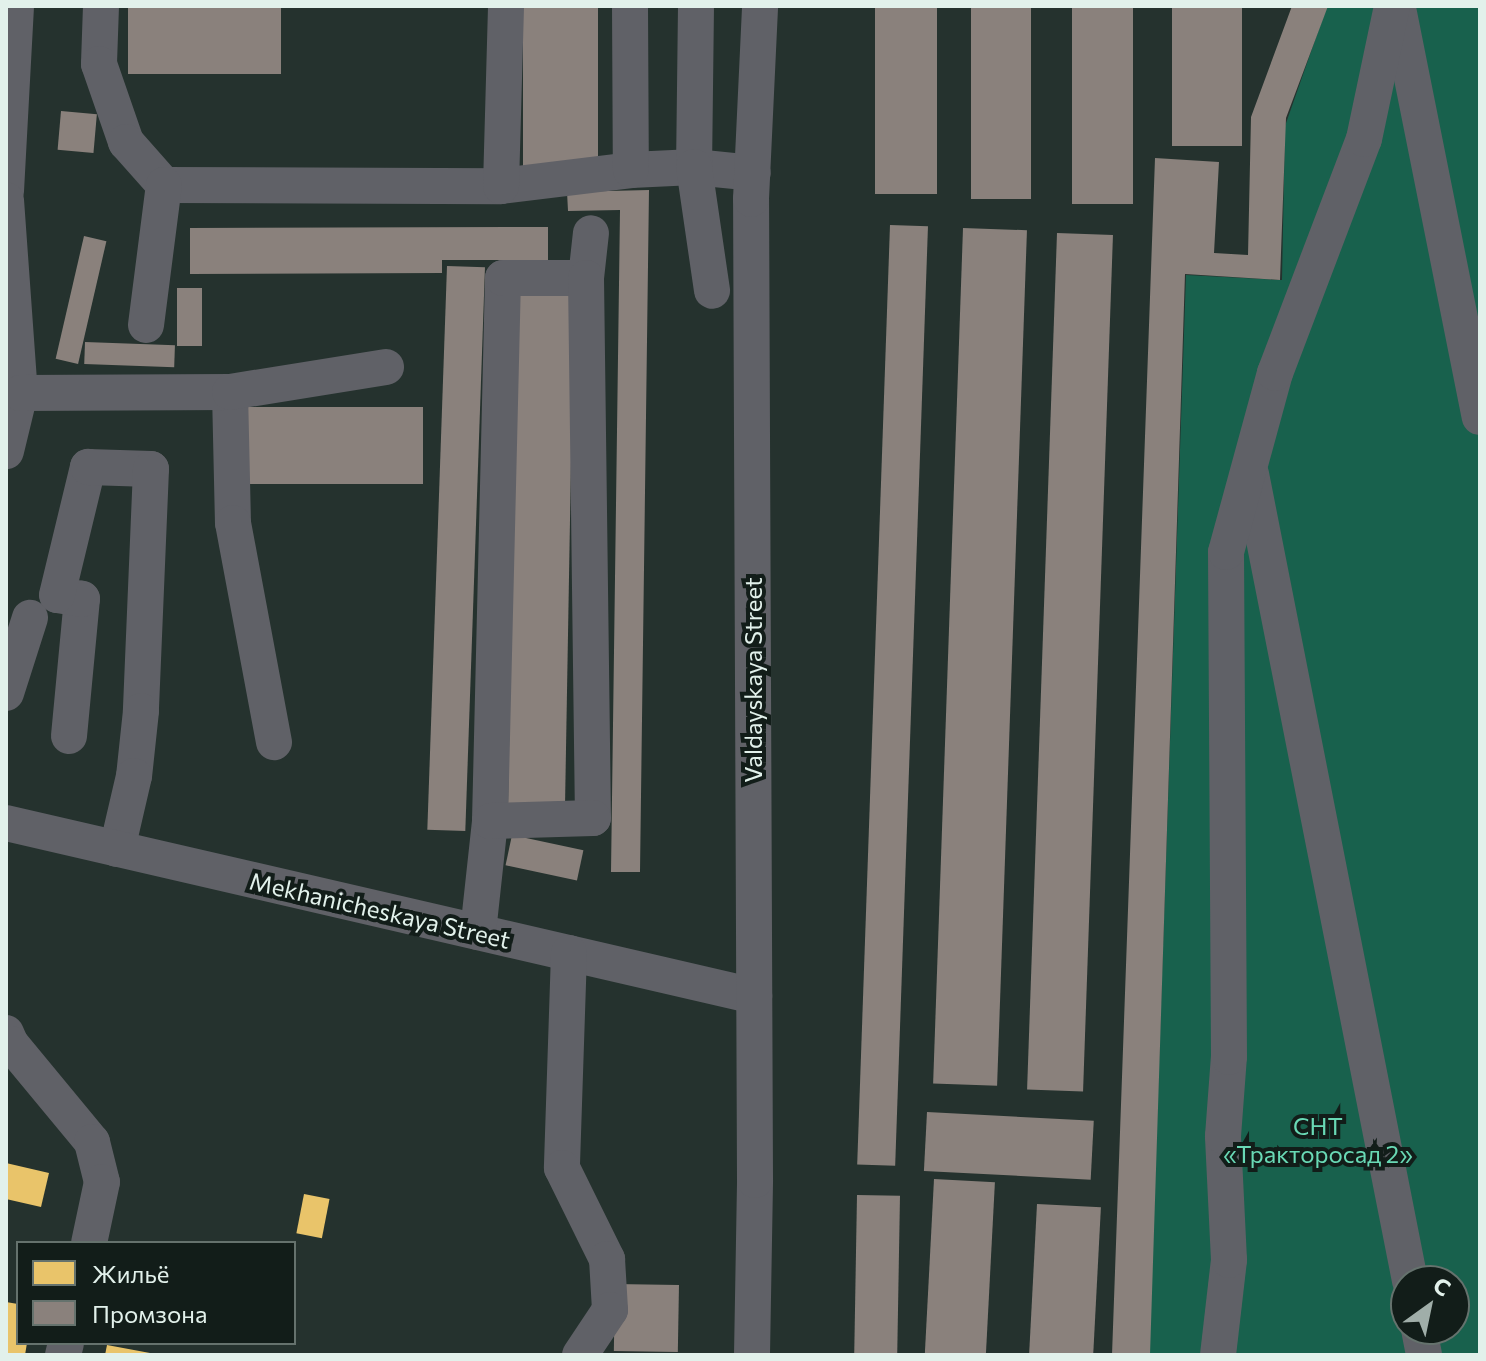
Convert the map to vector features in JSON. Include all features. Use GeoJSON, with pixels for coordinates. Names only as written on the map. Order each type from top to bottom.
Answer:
{"type":"FeatureCollection","features":[{"type":"Feature","properties":{"kind":"street"},"geometry":{"type":"LineString","coordinates":[[6,191],[16,6]]}},
{"type":"Feature","properties":{"kind":"street"},"geometry":{"type":"LineString","coordinates":[[101,6],[99,64],[126,142],[164,185],[501,186],[631,170],[694,167],[753,173]]}},
{"type":"Feature","properties":{"kind":"street"},"geometry":{"type":"LineString","coordinates":[[501,186],[506,6]]}},
{"type":"Feature","properties":{"kind":"street"},"geometry":{"type":"LineString","coordinates":[[630,6],[631,170]]}},
{"type":"Feature","properties":{"kind":"street"},"geometry":{"type":"LineString","coordinates":[[696,6],[694,167],[712,291]]}},
{"type":"Feature","properties":{"kind":"street","name":"Valdayskaya Street"},"geometry":{"type":"LineString","coordinates":[[752,1355],[751,231],[760,6]]}},
{"type":"Feature","properties":{"kind":"street"},"geometry":{"type":"LineString","coordinates":[[1395,6],[1480,417]]}},
{"type":"Feature","properties":{"kind":"street"},"geometry":{"type":"LineString","coordinates":[[1218,1355],[1229,1260],[1223,1136],[1229,1057],[1226,552],[1275,373],[1364,139],[1395,6]]}},
{"type":"Feature","properties":{"kind":"street"},"geometry":{"type":"LineString","coordinates":[[146,325],[164,185]]}},
{"type":"Feature","properties":{"kind":"street"},"geometry":{"type":"LineString","coordinates":[[6,200],[20,393],[6,451]]}},
{"type":"Feature","properties":{"kind":"street"},"geometry":{"type":"LineString","coordinates":[[490,821],[593,818],[586,278],[591,233]]}},
{"type":"Feature","properties":{"kind":"street"},"geometry":{"type":"LineString","coordinates":[[478,932],[490,821],[503,278],[586,278]]}},
{"type":"Feature","properties":{"kind":"street"},"geometry":{"type":"LineString","coordinates":[[20,393],[230,392],[386,367]]}},
{"type":"Feature","properties":{"kind":"street"},"geometry":{"type":"LineString","coordinates":[[230,392],[233,523],[274,742]]}},
{"type":"Feature","properties":{"kind":"street"},"geometry":{"type":"LineString","coordinates":[[1250,465],[1407,1265]]}},
{"type":"Feature","properties":{"kind":"street"},"geometry":{"type":"LineString","coordinates":[[69,736],[82,599],[57,595],[88,467],[151,469],[141,711],[134,776],[117,849]]}},
{"type":"Feature","properties":{"kind":"street"},"geometry":{"type":"LineString","coordinates":[[6,693],[30,618]]}},
{"type":"Feature","properties":{"kind":"street","name":"Mekhanicheskaya Street"},"geometry":{"type":"LineString","coordinates":[[6,823],[754,996]]}},
{"type":"Feature","properties":{"kind":"street"},"geometry":{"type":"LineString","coordinates":[[569,953],[562,1168],[607,1259],[610,1310],[580,1355]]}},
{"type":"Feature","properties":{"kind":"street"},"geometry":{"type":"LineString","coordinates":[[6,1033],[11,1044],[92,1142],[102,1182],[89,1241]]}},
{"type":"Feature","properties":{"kind":"green space","name":"СНТ «Тракторосад 2»"},"geometry":{"type":"Polygon","coordinates":[[[1327,6],[1480,6],[1480,1355],[1149,1355],[1186,275],[1282,280],[1285,126],[1327,6]]]}},
{"type":"Feature","properties":{"kind":"building: Жильё"},"geometry":{"type":"Polygon","coordinates":[[[6,1163],[49,1173],[41,1207],[6,1199],[6,1163]]]}},
{"type":"Feature","properties":{"kind":"building: Жильё"},"geometry":{"type":"Polygon","coordinates":[[[304,1194],[330,1199],[322,1238],[296,1233],[304,1194]]]}},
{"type":"Feature","properties":{"kind":"building: Жильё"},"geometry":{"type":"Polygon","coordinates":[[[6,1302],[16,1304],[16,1345],[27,1345],[25,1355],[6,1355],[6,1302]]]}},
{"type":"Feature","properties":{"kind":"building: Жильё"},"geometry":{"type":"Polygon","coordinates":[[[107,1345],[150,1353],[150,1355],[105,1355],[107,1345]]]}},
{"type":"Feature","properties":{"kind":"building: Промзона"},"geometry":{"type":"Polygon","coordinates":[[[128,6],[281,6],[281,74],[128,74],[128,6]]]}},
{"type":"Feature","properties":{"kind":"building: Промзона"},"geometry":{"type":"Polygon","coordinates":[[[523,6],[598,6],[598,167],[523,167],[523,6]]]}},
{"type":"Feature","properties":{"kind":"building: Промзона"},"geometry":{"type":"Polygon","coordinates":[[[875,6],[937,6],[937,194],[875,194],[875,6]]]}},
{"type":"Feature","properties":{"kind":"building: Промзона"},"geometry":{"type":"Polygon","coordinates":[[[971,6],[1031,6],[1031,199],[971,199],[971,6]]]}},
{"type":"Feature","properties":{"kind":"building: Промзона"},"geometry":{"type":"Polygon","coordinates":[[[1072,6],[1133,6],[1133,204],[1072,204],[1072,6]]]}},
{"type":"Feature","properties":{"kind":"building: Промзона"},"geometry":{"type":"Polygon","coordinates":[[[1172,6],[1242,6],[1242,146],[1172,146],[1172,6]]]}},
{"type":"Feature","properties":{"kind":"building: Промзона"},"geometry":{"type":"Polygon","coordinates":[[[1292,6],[1328,6],[1286,118],[1280,280],[1185,274],[1150,1355],[1112,1355],[1155,158],[1219,162],[1214,253],[1248,255],[1251,117],[1292,6]]]}},
{"type":"Feature","properties":{"kind":"building: Промзона"},"geometry":{"type":"Polygon","coordinates":[[[61,111],[97,114],[93,153],[58,150],[61,111]]]}},
{"type":"Feature","properties":{"kind":"building: Промзона"},"geometry":{"type":"Polygon","coordinates":[[[649,190],[640,872],[611,872],[620,210],[568,211],[567,192],[649,190]]]}},
{"type":"Feature","properties":{"kind":"building: Промзона"},"geometry":{"type":"Polygon","coordinates":[[[890,225],[928,226],[895,1166],[857,1164],[890,225]]]}},
{"type":"Feature","properties":{"kind":"building: Промзона"},"geometry":{"type":"Polygon","coordinates":[[[548,227],[548,260],[442,260],[442,273],[190,274],[190,228],[548,227]]]}},
{"type":"Feature","properties":{"kind":"building: Промзона"},"geometry":{"type":"Polygon","coordinates":[[[963,228],[1027,230],[997,1086],[933,1083],[963,228]]]}},
{"type":"Feature","properties":{"kind":"building: Промзона"},"geometry":{"type":"Polygon","coordinates":[[[1057,233],[1113,235],[1083,1091],[1027,1089],[1057,233]]]}},
{"type":"Feature","properties":{"kind":"building: Промзона"},"geometry":{"type":"Polygon","coordinates":[[[84,236],[106,241],[78,364],[56,359],[84,236]]]}},
{"type":"Feature","properties":{"kind":"building: Промзона"},"geometry":{"type":"Polygon","coordinates":[[[447,266],[485,267],[465,831],[427,830],[447,266]]]}},
{"type":"Feature","properties":{"kind":"building: Промзона"},"geometry":{"type":"Polygon","coordinates":[[[177,288],[202,288],[202,346],[177,346],[177,288]]]}},
{"type":"Feature","properties":{"kind":"building: Промзона"},"geometry":{"type":"Polygon","coordinates":[[[517,290],[574,291],[565,804],[508,803],[517,290]]]}},
{"type":"Feature","properties":{"kind":"building: Промзона"},"geometry":{"type":"Polygon","coordinates":[[[85,342],[175,345],[174,367],[84,364],[85,342]]]}},
{"type":"Feature","properties":{"kind":"building: Промзона"},"geometry":{"type":"Polygon","coordinates":[[[246,407],[423,407],[423,484],[246,484],[246,407]]]}},
{"type":"Feature","properties":{"kind":"building: Промзона"},"geometry":{"type":"Polygon","coordinates":[[[512,835],[583,850],[577,881],[506,865],[512,835]]]}},
{"type":"Feature","properties":{"kind":"building: Промзона"},"geometry":{"type":"Polygon","coordinates":[[[927,1112],[1094,1121],[1091,1180],[924,1171],[927,1112]]]}},
{"type":"Feature","properties":{"kind":"building: Промзона"},"geometry":{"type":"Polygon","coordinates":[[[934,1179],[995,1182],[986,1355],[925,1355],[934,1179]]]}},
{"type":"Feature","properties":{"kind":"building: Промзона"},"geometry":{"type":"Polygon","coordinates":[[[857,1195],[900,1196],[897,1355],[854,1355],[857,1195]]]}},
{"type":"Feature","properties":{"kind":"building: Промзона"},"geometry":{"type":"Polygon","coordinates":[[[1037,1204],[1101,1207],[1093,1355],[1029,1355],[1037,1204]]]}},
{"type":"Feature","properties":{"kind":"building: Промзона"},"geometry":{"type":"Polygon","coordinates":[[[615,1284],[679,1285],[678,1352],[614,1351],[615,1284]]]}}]}
